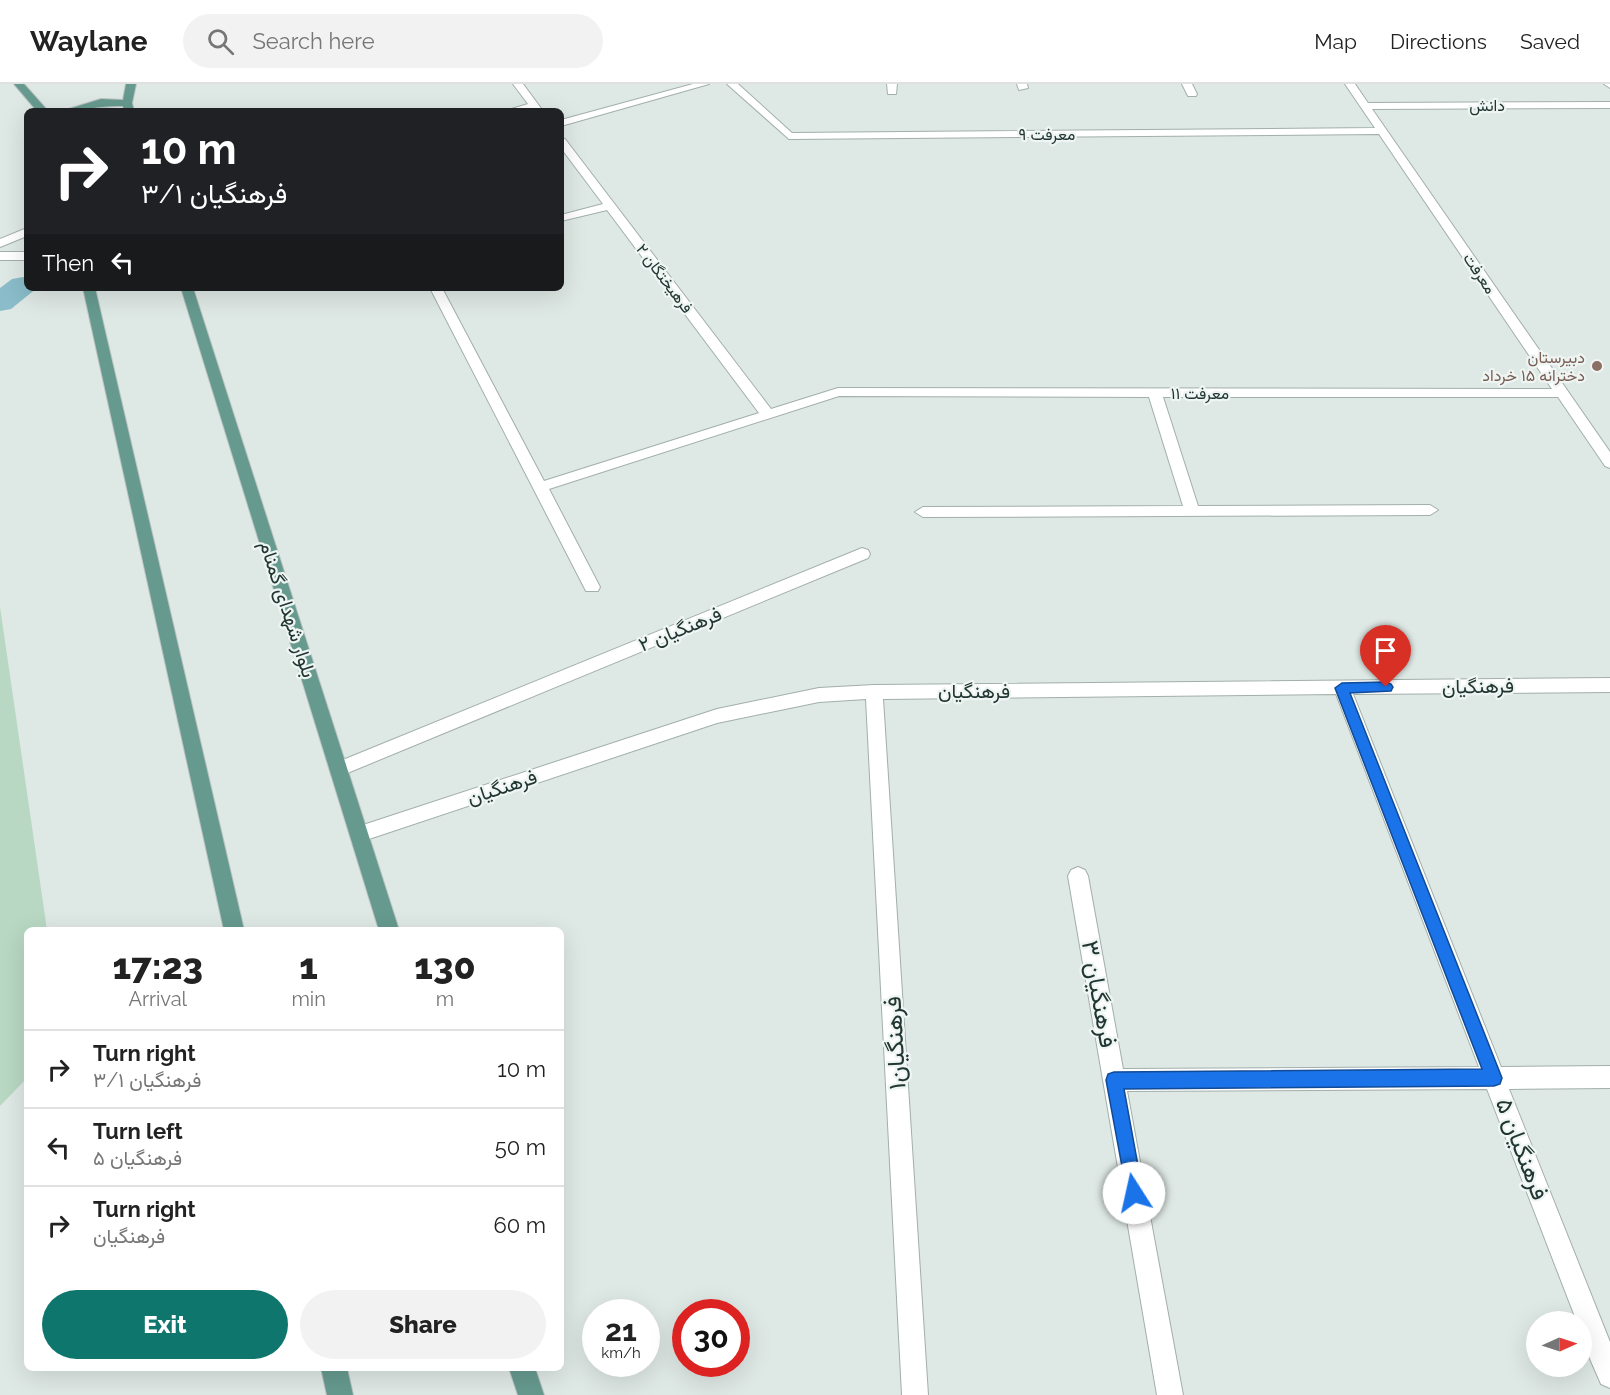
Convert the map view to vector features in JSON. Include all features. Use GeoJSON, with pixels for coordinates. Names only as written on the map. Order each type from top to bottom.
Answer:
{"type":"FeatureCollection","features":[{"type":"Feature","properties":{"kind":"main road"},"geometry":{"type":"LineString","coordinates":[[19,84],[40,108]]}},
{"type":"Feature","properties":{"kind":"main road"},"geometry":{"type":"LineString","coordinates":[[78,108],[101,102],[128,107],[131,84]]}},
{"type":"Feature","properties":{"kind":"main road"},"geometry":{"type":"LineString","coordinates":[[90,291],[233,927]]}},
{"type":"Feature","properties":{"kind":"main road","name":"بلوار شهدای گمنام"},"geometry":{"type":"LineString","coordinates":[[188,291],[388,927]]}},
{"type":"Feature","properties":{"kind":"main road"},"geometry":{"type":"LineString","coordinates":[[335,1371],[340,1395]]}},
{"type":"Feature","properties":{"kind":"main road"},"geometry":{"type":"LineString","coordinates":[[523,1371],[531,1395]]}},
{"type":"Feature","properties":{"kind":"street"},"geometry":{"type":"LineString","coordinates":[[518,84],[536,108]]}},
{"type":"Feature","properties":{"kind":"street"},"geometry":{"type":"LineString","coordinates":[[564,122],[704,84]]}},
{"type":"Feature","properties":{"kind":"street","name":"معرفت ۹"},"geometry":{"type":"LineString","coordinates":[[732,84],[789,136],[1383,131]]}},
{"type":"Feature","properties":{"kind":"street"},"geometry":{"type":"LineString","coordinates":[[1186,84],[1192,94]]}},
{"type":"Feature","properties":{"kind":"street","name":"معرفت"},"geometry":{"type":"LineString","coordinates":[[1350,84],[1610,463]]}},
{"type":"Feature","properties":{"kind":"street","name":"دانش"},"geometry":{"type":"LineString","coordinates":[[1365,106],[1610,105]]}},
{"type":"Feature","properties":{"kind":"street","name":"فرهیختگان ۲"},"geometry":{"type":"LineString","coordinates":[[564,145],[768,415]]}},
{"type":"Feature","properties":{"kind":"street"},"geometry":{"type":"LineString","coordinates":[[564,217],[610,206]]}},
{"type":"Feature","properties":{"kind":"street"},"geometry":{"type":"LineString","coordinates":[[0,243],[24,233]]}},
{"type":"Feature","properties":{"kind":"street"},"geometry":{"type":"LineString","coordinates":[[0,256],[24,256]]}},
{"type":"Feature","properties":{"kind":"street"},"geometry":{"type":"LineString","coordinates":[[438,291],[592,587]]}},
{"type":"Feature","properties":{"kind":"street","name":"معرفت ۱۱"},"geometry":{"type":"LineString","coordinates":[[540,487],[838,392],[1562,393]]}},
{"type":"Feature","properties":{"kind":"street"},"geometry":{"type":"LineString","coordinates":[[1155,393],[1192,511]]}},
{"type":"Feature","properties":{"kind":"street"},"geometry":{"type":"LineString","coordinates":[[923,512],[1430,510]]}},
{"type":"Feature","properties":{"kind":"street","name":"فرهنگیان ۲"},"geometry":{"type":"LineString","coordinates":[[339,769],[862,554]]}},
{"type":"Feature","properties":{"kind":"street","name":"فرهنگیان"},"geometry":{"type":"LineString","coordinates":[[360,834],[717,716],[819,695],[874,692],[1610,685]]}},
{"type":"Feature","properties":{"kind":"street","name":"فرهنگیان ۵"},"geometry":{"type":"LineString","coordinates":[[1342,688],[1610,1376]]}},
{"type":"Feature","properties":{"kind":"street","name":"فرهنگیان۱"},"geometry":{"type":"LineString","coordinates":[[874,692],[915,1395]]}},
{"type":"Feature","properties":{"kind":"street","name":"فرهنگیان ۳"},"geometry":{"type":"LineString","coordinates":[[1078,876],[1170,1395]]}},
{"type":"Feature","properties":{"kind":"street"},"geometry":{"type":"LineString","coordinates":[[1114,1080],[1610,1077]]}},
{"type":"Feature","properties":{"kind":"green space"},"geometry":{"type":"Polygon","coordinates":[[[0,607],[47,927],[24,927],[24,1081],[0,1106],[0,607]]]}},
{"type":"Feature","properties":{"kind":"waterway"},"geometry":{"type":"LineString","coordinates":[[0,302],[23,286]]}},
{"type":"Feature","properties":{"kind":"place","name":"دبیرستان دخترانه ۱۵ خرداد"},"geometry":{"type":"Point","coordinates":[1597,366]}},
{"type":"Feature","properties":{"kind":"route"},"geometry":{"type":"LineString","coordinates":[[1134,1193],[1114,1080],[1494,1078],[1342,688],[1386,687]]}}]}
